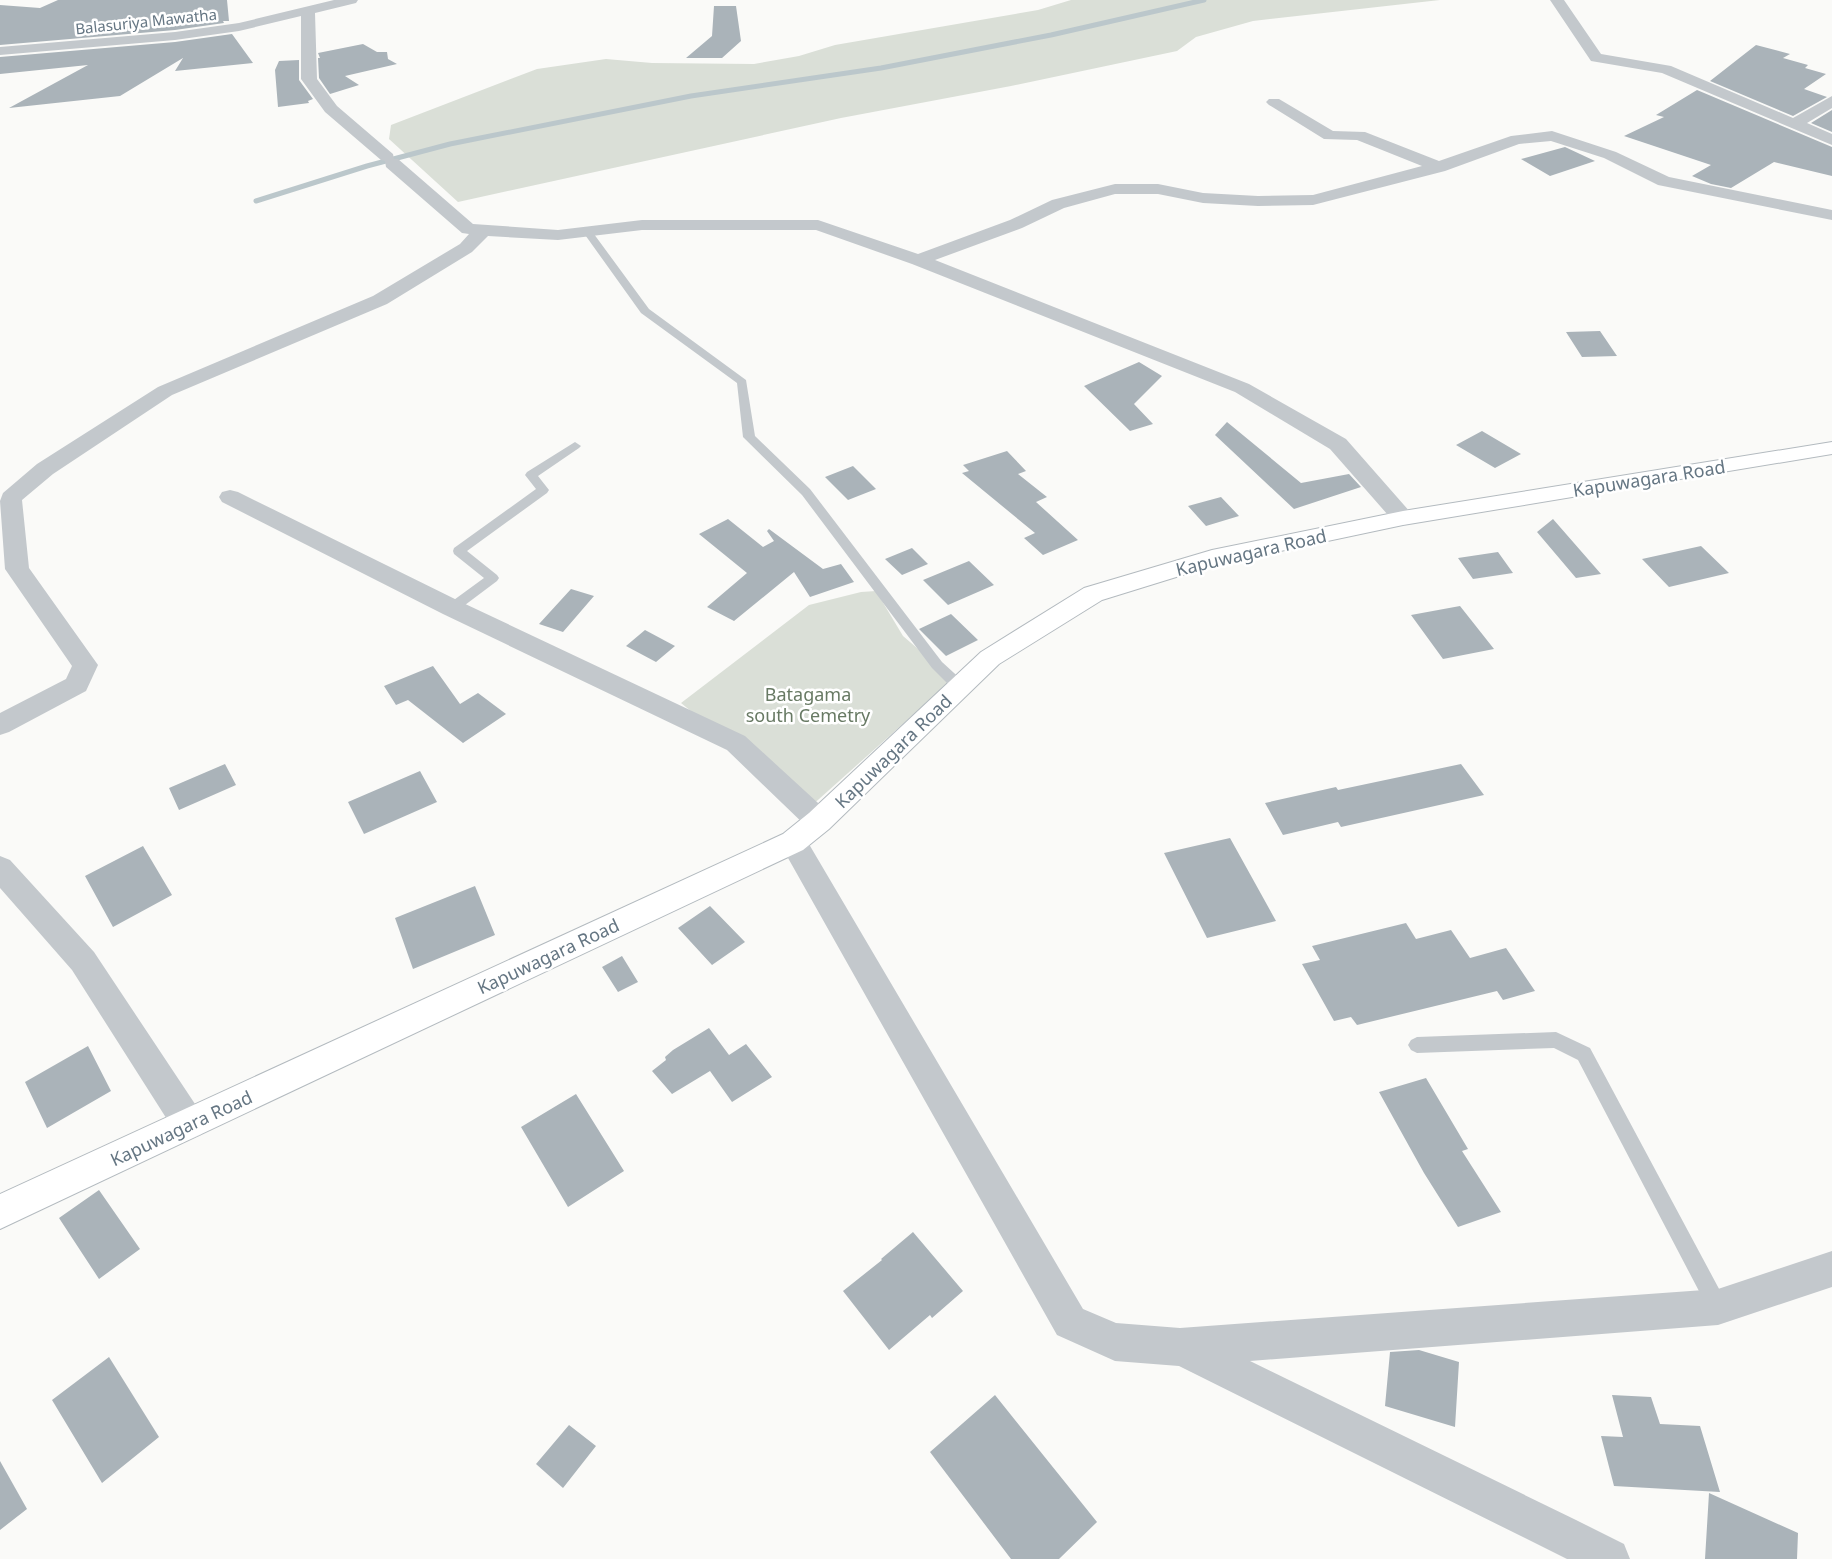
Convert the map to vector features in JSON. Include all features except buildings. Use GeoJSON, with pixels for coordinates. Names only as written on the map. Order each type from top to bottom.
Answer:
{"type":"FeatureCollection","features":[{"type":"Feature","properties":{"kind":"street"},"geometry":{"type":"LineString","coordinates":[[278,18],[279,0]]}},
{"type":"Feature","properties":{"kind":"street","name":"Balasuriya Mawatha"},"geometry":{"type":"LineString","coordinates":[[0,51],[175,36],[239,27],[308,12],[351,0]]}},
{"type":"Feature","properties":{"kind":"street"},"geometry":{"type":"LineString","coordinates":[[1557,0],[1596,58],[1666,69],[1832,140]]}},
{"type":"Feature","properties":{"kind":"street"},"geometry":{"type":"LineString","coordinates":[[308,12],[309,78],[331,109],[468,229],[558,235],[642,225],[818,224],[918,260],[1242,388],[1338,444],[1403,518]]}},
{"type":"Feature","properties":{"kind":"street"},"geometry":{"type":"LineString","coordinates":[[1796,123],[1832,101]]}},
{"type":"Feature","properties":{"kind":"street"},"geometry":{"type":"LineString","coordinates":[[1274,102],[1330,136],[1359,135],[1439,168]]}},
{"type":"Feature","properties":{"kind":"street"},"geometry":{"type":"LineString","coordinates":[[918,260],[1016,224],[1058,204],[1115,189],[1158,189],[1203,198],[1249,201],[1313,200],[1439,168],[1517,139],[1552,136],[1610,155],[1664,181],[1832,215]]}},
{"type":"Feature","properties":{"kind":"street"},"geometry":{"type":"LineString","coordinates":[[0,725],[77,685],[85,665],[17,569],[11,498],[45,469],[165,391],[380,300],[466,248],[483,231]]}},
{"type":"Feature","properties":{"kind":"street","name":"Kapuwagara Road"},"geometry":{"type":"LineString","coordinates":[[0,1212],[806,832],[990,658],[1093,594],[1212,558],[1403,518],[1832,448]]}},
{"type":"Feature","properties":{"kind":"street"},"geometry":{"type":"LineString","coordinates":[[230,497],[452,608],[736,743],[806,832],[1070,1322],[1115,1342],[1180,1346],[1718,1307],[1832,1269]]}},
{"type":"Feature","properties":{"kind":"street"},"geometry":{"type":"LineString","coordinates":[[0,868],[83,961],[189,1124]]}},
{"type":"Feature","properties":{"kind":"street"},"geometry":{"type":"LineString","coordinates":[[1180,1346],[1609,1559]]}},
{"type":"Feature","properties":{"kind":"lane"},"geometry":{"type":"LineString","coordinates":[[588,232],[645,310],[742,382],[749,437],[806,492],[937,665],[960,687]]}},
{"type":"Feature","properties":{"kind":"lane"},"geometry":{"type":"LineString","coordinates":[[452,608],[492,578],[459,552],[542,490],[531,475],[575,446]]}},
{"type":"Feature","properties":{"kind":"lane"},"geometry":{"type":"LineString","coordinates":[[1417,1045],[1556,1040],[1584,1054],[1718,1307]]}},
{"type":"Feature","properties":{"kind":"green space"},"geometry":{"type":"Polygon","coordinates":[[[1071,0],[1440,0],[1253,21],[1196,37],[1177,51],[1011,86],[841,118],[458,202],[389,139],[391,125],[537,69],[606,59],[652,63],[754,64],[799,56],[835,45],[1038,10],[1071,0]]]}},
{"type":"Feature","properties":{"kind":"green space","name":"Batagama south Cemetry"},"geometry":{"type":"Polygon","coordinates":[[[876,591],[903,636],[953,679],[809,808],[681,703],[809,605],[861,592],[876,591]]]}},
{"type":"Feature","properties":{"kind":"waterway"},"geometry":{"type":"LineString","coordinates":[[256,201],[367,166],[450,144],[691,96],[881,68],[1051,35],[1204,0]]}}]}
